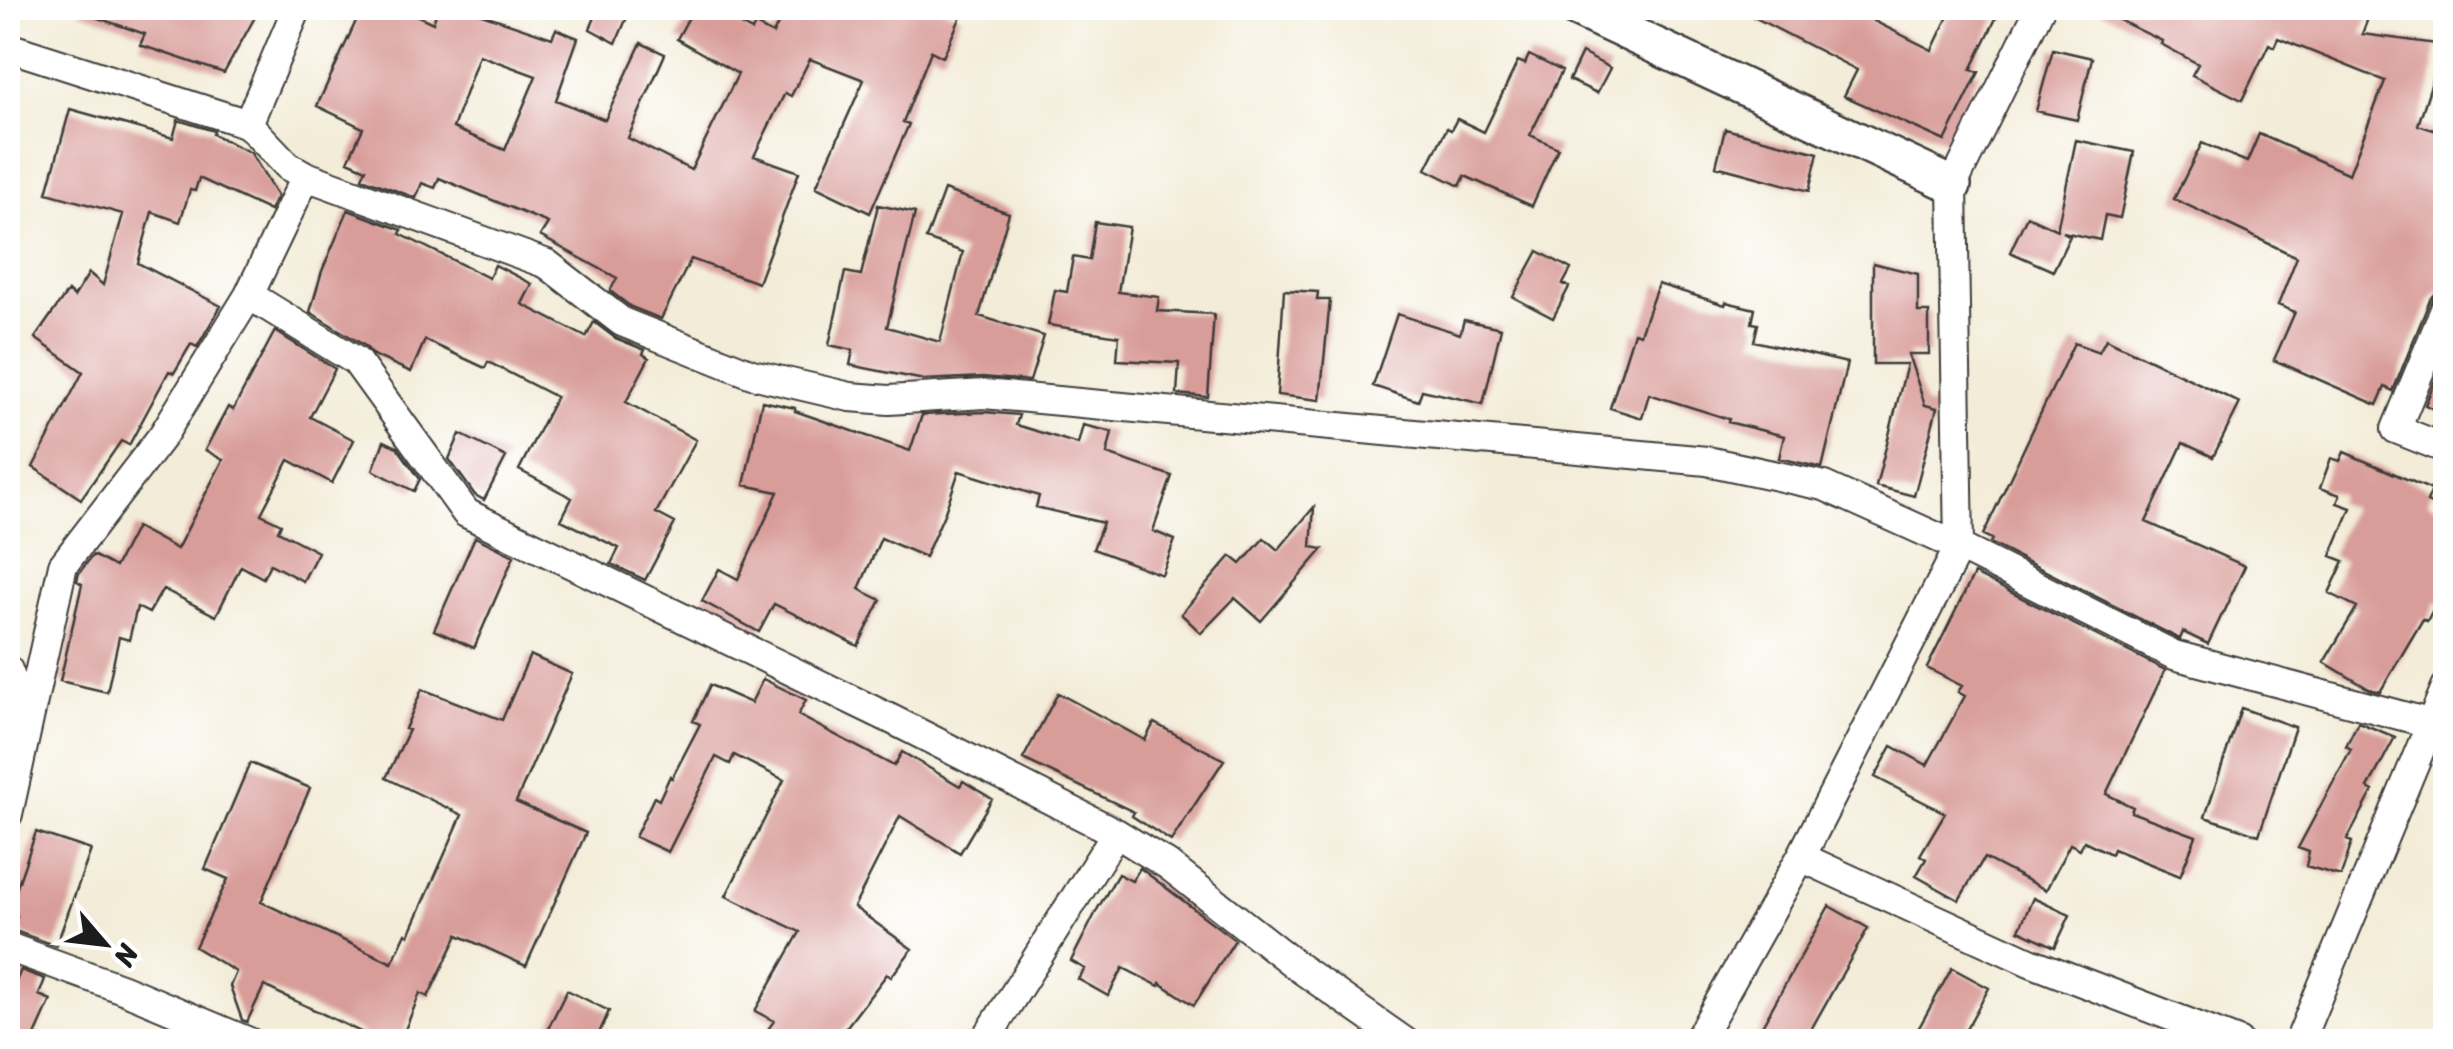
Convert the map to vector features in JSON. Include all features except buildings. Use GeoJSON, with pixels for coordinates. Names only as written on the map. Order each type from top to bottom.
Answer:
{"type":"FeatureCollection","features":[{"type":"Feature","properties":{"kind":"street"},"geometry":{"type":"LineString","coordinates":[[248,124],[297,8]]}},
{"type":"Feature","properties":{"kind":"street"},"geometry":{"type":"LineString","coordinates":[[1576,8],[1952,185]]}},
{"type":"Feature","properties":{"kind":"street"},"geometry":{"type":"LineString","coordinates":[[1697,1042],[1801,857],[1959,547],[1952,185],[2040,8]]}},
{"type":"Feature","properties":{"kind":"street"},"geometry":{"type":"LineString","coordinates":[[8,47],[248,124],[288,166],[306,176],[547,264],[622,322],[752,374],[850,397],[889,400],[984,394],[1707,461],[1824,486],[1959,547],[2174,655],[2437,724]]}},
{"type":"Feature","properties":{"kind":"street"},"geometry":{"type":"LineString","coordinates":[[10,797],[63,566],[162,435],[249,295],[306,176]]}},
{"type":"Feature","properties":{"kind":"street"},"geometry":{"type":"LineString","coordinates":[[249,295],[356,362],[466,514],[1116,833],[1168,865],[1298,967],[1405,1042]]}},
{"type":"Feature","properties":{"kind":"street"},"geometry":{"type":"LineString","coordinates":[[2446,307],[2396,429],[2446,449]]}},
{"type":"Feature","properties":{"kind":"street"},"geometry":{"type":"LineString","coordinates":[[8,670],[28,722]]}},
{"type":"Feature","properties":{"kind":"street"},"geometry":{"type":"LineString","coordinates":[[2299,1042],[2437,724],[2446,687]]}},
{"type":"Feature","properties":{"kind":"street"},"geometry":{"type":"LineString","coordinates":[[984,1042],[1116,833]]}},
{"type":"Feature","properties":{"kind":"street"},"geometry":{"type":"LineString","coordinates":[[1801,857],[2030,962],[2238,1042]]}},
{"type":"Feature","properties":{"kind":"street"},"geometry":{"type":"LineString","coordinates":[[8,947],[124,989],[249,1042]]}}]}
